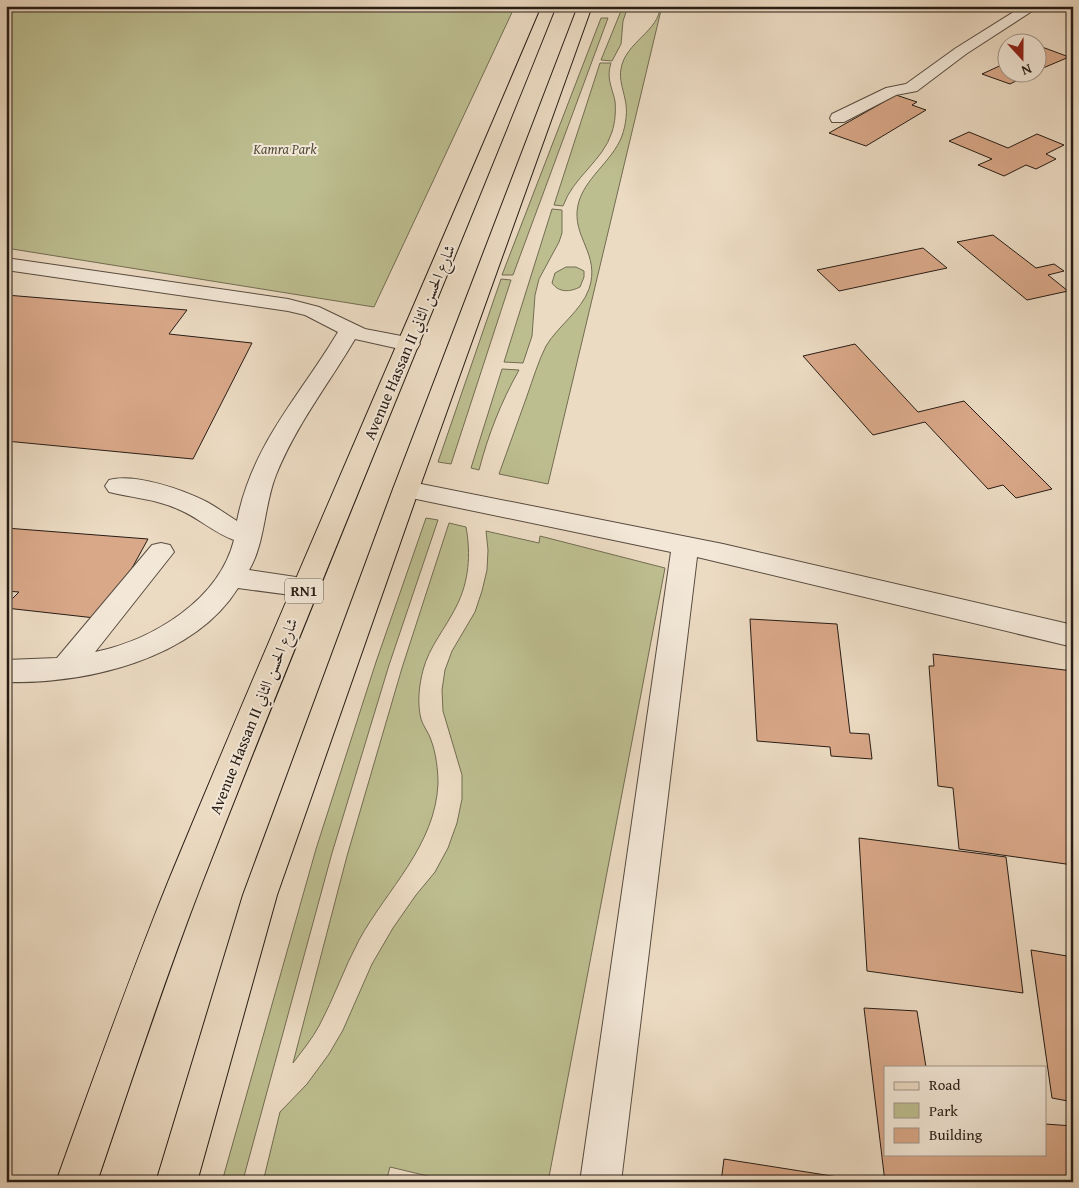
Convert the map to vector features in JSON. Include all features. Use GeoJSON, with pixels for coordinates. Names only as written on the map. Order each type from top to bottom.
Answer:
{"type":"FeatureCollection","features":[{"type":"Feature","properties":{"kind":"main road","name":"Avenue Hassan II شارع الحسن الثاني"},"geometry":{"type":"LineString","coordinates":[[76,1182],[122,1051],[184,885],[306,587],[549,6]]}},
{"type":"Feature","properties":{"kind":"main road"},"geometry":{"type":"LineString","coordinates":[[176,1182],[260,895],[406,489],[585,6]]}},
{"type":"Feature","properties":{"kind":"street"},"geometry":{"type":"LineString","coordinates":[[838,118],[892,91],[910,88],[961,52],[1033,6]]}},
{"type":"Feature","properties":{"kind":"street"},"geometry":{"type":"LineString","coordinates":[[6,264],[288,305],[312,311],[349,331],[368,337],[409,344]]}},
{"type":"Feature","properties":{"kind":"street"},"geometry":{"type":"LineString","coordinates":[[6,671],[65,669],[118,656],[167,636],[188,624],[206,609],[232,578],[240,564],[256,496],[285,430],[349,331]]}},
{"type":"Feature","properties":{"kind":"street"},"geometry":{"type":"LineString","coordinates":[[118,486],[163,494],[184,501],[230,530],[248,535]]}},
{"type":"Feature","properties":{"kind":"street"},"geometry":{"type":"LineString","coordinates":[[406,489],[685,545],[1073,636]]}},
{"type":"Feature","properties":{"kind":"street"},"geometry":{"type":"LineString","coordinates":[[600,1182],[685,545]]}},
{"type":"Feature","properties":{"kind":"street"},"geometry":{"type":"LineString","coordinates":[[65,669],[161,552]]}},
{"type":"Feature","properties":{"kind":"street"},"geometry":{"type":"LineString","coordinates":[[232,578],[306,587]]}},
{"type":"Feature","properties":{"kind":"green space","name":"Kamra Park"},"geometry":{"type":"Polygon","coordinates":[[[16,6],[515,6],[374,307],[6,248],[6,16],[16,6]]]}},
{"type":"Feature","properties":{"kind":"green space"},"geometry":{"type":"Polygon","coordinates":[[[623,6],[628,6],[623,21],[621,44],[612,61],[601,60],[623,6]]]}},
{"type":"Feature","properties":{"kind":"green space"},"geometry":{"type":"Polygon","coordinates":[[[660,6],[662,6],[548,484],[499,474],[540,358],[551,339],[581,304],[589,289],[592,277],[591,266],[589,255],[578,227],[578,205],[586,186],[612,154],[622,136],[626,104],[621,80],[621,69],[629,51],[654,23],[660,6]]]}},
{"type":"Feature","properties":{"kind":"green space"},"geometry":{"type":"Polygon","coordinates":[[[601,18],[608,18],[513,275],[502,275],[601,18]]]}},
{"type":"Feature","properties":{"kind":"green space"},"geometry":{"type":"Polygon","coordinates":[[[600,63],[611,63],[609,78],[615,101],[615,121],[612,132],[602,152],[574,186],[563,206],[554,205],[600,63]]]}},
{"type":"Feature","properties":{"kind":"green space"},"geometry":{"type":"Polygon","coordinates":[[[552,209],[562,210],[562,233],[539,279],[535,295],[532,336],[523,363],[504,362],[552,209]]]}},
{"type":"Feature","properties":{"kind":"green space"},"geometry":{"type":"Polygon","coordinates":[[[566,267],[576,267],[584,271],[580,287],[565,291],[558,289],[552,283],[555,273],[566,267]]]}},
{"type":"Feature","properties":{"kind":"green space"},"geometry":{"type":"Polygon","coordinates":[[[501,279],[511,280],[451,464],[438,462],[501,279]]]}},
{"type":"Feature","properties":{"kind":"green space"},"geometry":{"type":"Polygon","coordinates":[[[502,369],[519,370],[506,394],[496,419],[479,470],[471,468],[502,369]]]}},
{"type":"Feature","properties":{"kind":"green space"},"geometry":{"type":"Polygon","coordinates":[[[426,518],[438,520],[389,665],[332,853],[243,1180],[223,1178],[316,849],[376,662],[426,518]]]}},
{"type":"Feature","properties":{"kind":"green space"},"geometry":{"type":"Polygon","coordinates":[[[449,523],[466,527],[468,568],[464,588],[456,607],[433,646],[426,662],[419,694],[421,719],[430,737],[438,773],[435,806],[419,847],[370,921],[359,940],[319,1026],[293,1063],[347,856],[402,668],[449,523]]]}},
{"type":"Feature","properties":{"kind":"green space"},"geometry":{"type":"Polygon","coordinates":[[[486,531],[539,543],[540,536],[665,568],[548,1182],[453,1182],[390,1167],[386,1182],[263,1182],[280,1112],[307,1084],[329,1054],[343,1030],[372,964],[393,928],[435,872],[448,848],[457,823],[462,799],[462,775],[443,711],[442,690],[445,670],[452,651],[475,612],[482,591],[487,570],[488,550],[486,531]]]}},
{"type":"Feature","properties":{"kind":"building"},"geometry":{"type":"Polygon","coordinates":[[[1046,48],[1069,57],[1046,67],[1046,48]]]}},
{"type":"Feature","properties":{"kind":"building"},"geometry":{"type":"Polygon","coordinates":[[[996,68],[996,79],[982,74],[996,68]]]}},
{"type":"Feature","properties":{"kind":"building"},"geometry":{"type":"Polygon","coordinates":[[[896,95],[917,102],[912,105],[926,110],[866,146],[829,133],[896,95]]]}},
{"type":"Feature","properties":{"kind":"building"},"geometry":{"type":"Polygon","coordinates":[[[969,132],[1008,148],[1037,134],[1064,145],[1046,154],[1056,159],[1036,169],[1026,165],[1004,176],[978,165],[992,159],[949,141],[969,132]]]}},
{"type":"Feature","properties":{"kind":"building"},"geometry":{"type":"Polygon","coordinates":[[[993,235],[1036,268],[1054,264],[1064,271],[1048,275],[1068,291],[1027,300],[957,242],[993,235]]]}},
{"type":"Feature","properties":{"kind":"building"},"geometry":{"type":"Polygon","coordinates":[[[923,248],[947,268],[839,291],[817,270],[923,248]]]}},
{"type":"Feature","properties":{"kind":"building"},"geometry":{"type":"Polygon","coordinates":[[[6,295],[187,310],[169,334],[252,343],[193,459],[6,441],[6,295]]]}},
{"type":"Feature","properties":{"kind":"building"},"geometry":{"type":"Polygon","coordinates":[[[855,344],[918,412],[964,401],[1052,489],[1016,498],[1003,485],[988,489],[925,422],[873,435],[803,356],[855,344]]]}},
{"type":"Feature","properties":{"kind":"building"},"geometry":{"type":"Polygon","coordinates":[[[6,528],[148,539],[104,619],[6,608],[6,605],[19,592],[6,591],[6,528]]]}},
{"type":"Feature","properties":{"kind":"building"},"geometry":{"type":"Polygon","coordinates":[[[750,619],[837,624],[850,733],[869,734],[872,759],[831,756],[830,747],[757,741],[750,619]]]}},
{"type":"Feature","properties":{"kind":"building"},"geometry":{"type":"Polygon","coordinates":[[[933,654],[1073,671],[1073,865],[959,849],[953,788],[938,786],[929,666],[934,666],[933,654]]]}},
{"type":"Feature","properties":{"kind":"building"},"geometry":{"type":"Polygon","coordinates":[[[859,838],[1006,857],[1023,993],[867,971],[859,838]]]}},
{"type":"Feature","properties":{"kind":"building"},"geometry":{"type":"Polygon","coordinates":[[[1031,950],[1073,957],[1073,1102],[1052,1098],[1031,950]]]}},
{"type":"Feature","properties":{"kind":"building"},"geometry":{"type":"Polygon","coordinates":[[[864,1008],[917,1011],[926,1066],[884,1066],[884,1156],[1046,1156],[1046,1124],[1073,1126],[1073,1182],[885,1182],[864,1008]]]}},
{"type":"Feature","properties":{"kind":"building"},"geometry":{"type":"Polygon","coordinates":[[[724,1159],[851,1179],[852,1182],[721,1182],[724,1159]]]}}]}
